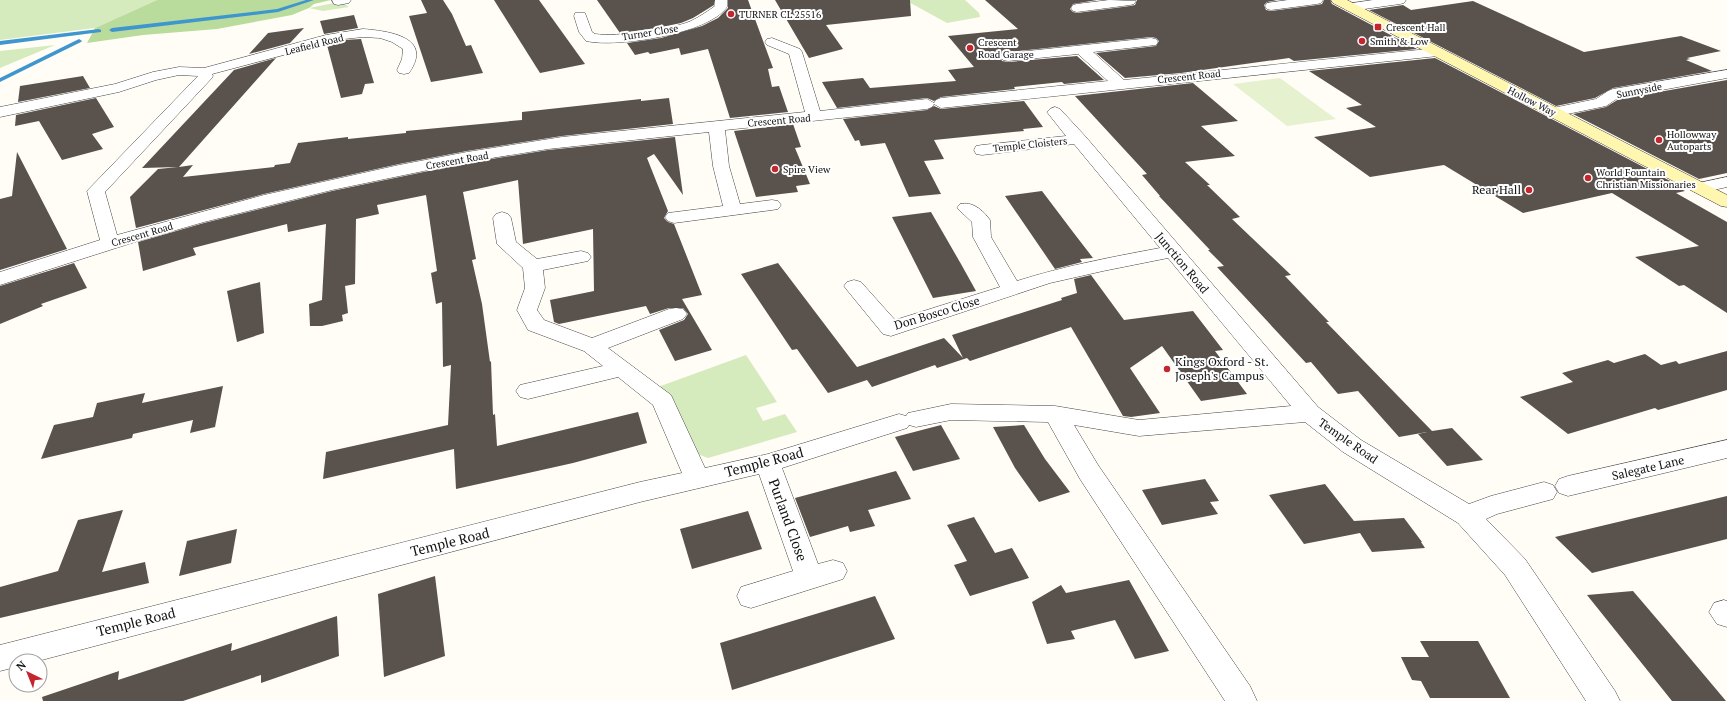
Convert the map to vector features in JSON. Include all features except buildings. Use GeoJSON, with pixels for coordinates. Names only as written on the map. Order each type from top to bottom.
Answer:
{"type":"FeatureCollection","features":[{"type":"Feature","properties":{"kind":"main road","name":"Hollow Way"},"geometry":{"type":"LineString","coordinates":[[1344,3],[1727,202]]}},
{"type":"Feature","properties":{"kind":"street","name":"Turner Close"},"geometry":{"type":"LineString","coordinates":[[580,16],[587,35],[592,38],[600,39],[631,36],[671,30],[694,24],[707,18],[721,7],[721,0]]}},
{"type":"Feature","properties":{"kind":"street"},"geometry":{"type":"LineString","coordinates":[[1284,14],[1266,4],[1317,0]]}},
{"type":"Feature","properties":{"kind":"street"},"geometry":{"type":"LineString","coordinates":[[1344,3],[1400,0]]}},
{"type":"Feature","properties":{"kind":"street"},"geometry":{"type":"LineString","coordinates":[[1077,8],[1132,2]]}},
{"type":"Feature","properties":{"kind":"street","name":"Leafield Road"},"geometry":{"type":"LineString","coordinates":[[0,112],[119,88],[153,76],[179,71],[204,72],[328,38],[356,34],[376,33],[391,36],[403,41],[410,48],[407,65],[425,58]]}},
{"type":"Feature","properties":{"kind":"street"},"geometry":{"type":"LineString","coordinates":[[772,42],[795,52],[814,117]]}},
{"type":"Feature","properties":{"kind":"street"},"geometry":{"type":"LineString","coordinates":[[1008,57],[1152,42]]}},
{"type":"Feature","properties":{"kind":"street"},"geometry":{"type":"LineString","coordinates":[[1081,49],[1120,84]]}},
{"type":"Feature","properties":{"kind":"street","name":"Crescent Road"},"geometry":{"type":"LineString","coordinates":[[0,279],[110,243],[282,196],[359,178],[536,146],[1038,92],[1438,52]]}},
{"type":"Feature","properties":{"kind":"street","name":"Sunnyside"},"geometry":{"type":"LineString","coordinates":[[1707,65],[1727,74]]}},
{"type":"Feature","properties":{"kind":"street"},"geometry":{"type":"LineString","coordinates":[[110,243],[96,191],[206,76],[204,72]]}},
{"type":"Feature","properties":{"kind":"street","name":"Sunnyside"},"geometry":{"type":"LineString","coordinates":[[1554,112],[1601,103],[1613,94],[1727,74]]}},
{"type":"Feature","properties":{"kind":"street","name":"Junction Road"},"geometry":{"type":"LineString","coordinates":[[1038,92],[1079,139],[1172,252],[1310,413]]}},
{"type":"Feature","properties":{"kind":"street"},"geometry":{"type":"LineString","coordinates":[[716,126],[721,166],[733,210]]}},
{"type":"Feature","properties":{"kind":"street","name":"Temple Cloisters"},"geometry":{"type":"LineString","coordinates":[[982,150],[1079,139]]}},
{"type":"Feature","properties":{"kind":"street"},"geometry":{"type":"LineString","coordinates":[[1700,188],[1727,182]]}},
{"type":"Feature","properties":{"kind":"street"},"geometry":{"type":"LineString","coordinates":[[674,217],[772,205]]}},
{"type":"Feature","properties":{"kind":"street"},"geometry":{"type":"LineString","coordinates":[[966,208],[981,220],[982,237],[1012,290]]}},
{"type":"Feature","properties":{"kind":"street"},"geometry":{"type":"LineString","coordinates":[[502,218],[507,244],[533,266],[535,288],[527,310],[536,325],[592,346],[663,401],[697,478]]}},
{"type":"Feature","properties":{"kind":"street","name":"Don Bosco Close"},"geometry":{"type":"LineString","coordinates":[[854,286],[891,329],[1044,279],[1096,266],[1172,252]]}},
{"type":"Feature","properties":{"kind":"street"},"geometry":{"type":"LineString","coordinates":[[533,266],[581,257]]}},
{"type":"Feature","properties":{"kind":"street"},"geometry":{"type":"LineString","coordinates":[[592,346],[676,314]]}},
{"type":"Feature","properties":{"kind":"street"},"geometry":{"type":"LineString","coordinates":[[528,391],[621,368]]}},
{"type":"Feature","properties":{"kind":"street","name":"Temple Road"},"geometry":{"type":"LineString","coordinates":[[0,658],[130,623],[697,478],[768,463],[908,420],[951,412],[1055,414],[1139,428],[1310,413],[1352,446],[1467,516],[1515,568],[1604,701]]}},
{"type":"Feature","properties":{"kind":"street"},"geometry":{"type":"LineString","coordinates":[[1055,414],[1089,472],[1240,696],[1241,701]]}},
{"type":"Feature","properties":{"kind":"street","name":"Salegate Lane"},"geometry":{"type":"LineString","coordinates":[[1568,486],[1727,449]]}},
{"type":"Feature","properties":{"kind":"street","name":"Purland Close"},"geometry":{"type":"LineString","coordinates":[[751,596],[821,574],[768,463]]}},
{"type":"Feature","properties":{"kind":"street"},"geometry":{"type":"LineString","coordinates":[[1467,516],[1491,506],[1544,492]]}},
{"type":"Feature","properties":{"kind":"green space"},"geometry":{"type":"Polygon","coordinates":[[[0,0],[157,0],[95,28],[0,40],[0,0]]]}},
{"type":"Feature","properties":{"kind":"green space"},"geometry":{"type":"Polygon","coordinates":[[[157,0],[331,0],[314,4],[309,8],[292,15],[217,29],[143,35],[87,43],[95,28],[157,0]]]}},
{"type":"Feature","properties":{"kind":"green space"},"geometry":{"type":"Polygon","coordinates":[[[905,0],[965,0],[979,13],[980,17],[947,23],[905,0]]]}},
{"type":"Feature","properties":{"kind":"green space"},"geometry":{"type":"Polygon","coordinates":[[[334,3],[345,4],[349,7],[323,11],[309,8],[334,3]]]}},
{"type":"Feature","properties":{"kind":"green space"},"geometry":{"type":"Polygon","coordinates":[[[55,45],[0,68],[0,51],[55,45]]]}},
{"type":"Feature","properties":{"kind":"green space"},"geometry":{"type":"Polygon","coordinates":[[[1280,78],[1336,119],[1287,126],[1233,84],[1280,78]]]}},
{"type":"Feature","properties":{"kind":"green space"},"geometry":{"type":"Polygon","coordinates":[[[746,355],[777,402],[756,408],[763,421],[785,414],[797,432],[708,458],[695,453],[658,387],[746,355]]]}},
{"type":"Feature","properties":{"kind":"waterway"},"geometry":{"type":"LineString","coordinates":[[112,30],[278,10],[311,0]]}},
{"type":"Feature","properties":{"kind":"waterway"},"geometry":{"type":"LineString","coordinates":[[0,43],[99,31]]}},
{"type":"Feature","properties":{"kind":"waterway"},"geometry":{"type":"LineString","coordinates":[[0,80],[79,41]]}},
{"type":"Feature","properties":{"kind":"place","name":"TURNER CL 25516"},"geometry":{"type":"Point","coordinates":[731,14]}},
{"type":"Feature","properties":{"kind":"place","name":"Crescent Hall"},"geometry":{"type":"Point","coordinates":[1378,27]}},
{"type":"Feature","properties":{"kind":"place","name":"Smith & Low"},"geometry":{"type":"Point","coordinates":[1362,41]}},
{"type":"Feature","properties":{"kind":"place","name":"Crescent Road Garage"},"geometry":{"type":"Point","coordinates":[970,48]}},
{"type":"Feature","properties":{"kind":"place","name":"Hollowway Autoparts"},"geometry":{"type":"Point","coordinates":[1659,140]}},
{"type":"Feature","properties":{"kind":"place","name":"Spire View"},"geometry":{"type":"Point","coordinates":[775,169]}},
{"type":"Feature","properties":{"kind":"place","name":"World Fountain Christian Missionaries"},"geometry":{"type":"Point","coordinates":[1588,178]}},
{"type":"Feature","properties":{"kind":"place","name":"Rear Hall"},"geometry":{"type":"Point","coordinates":[1529,190]}},
{"type":"Feature","properties":{"kind":"place","name":"Kings Oxford - St. Joseph's Campus"},"geometry":{"type":"Point","coordinates":[1167,369]}}]}
